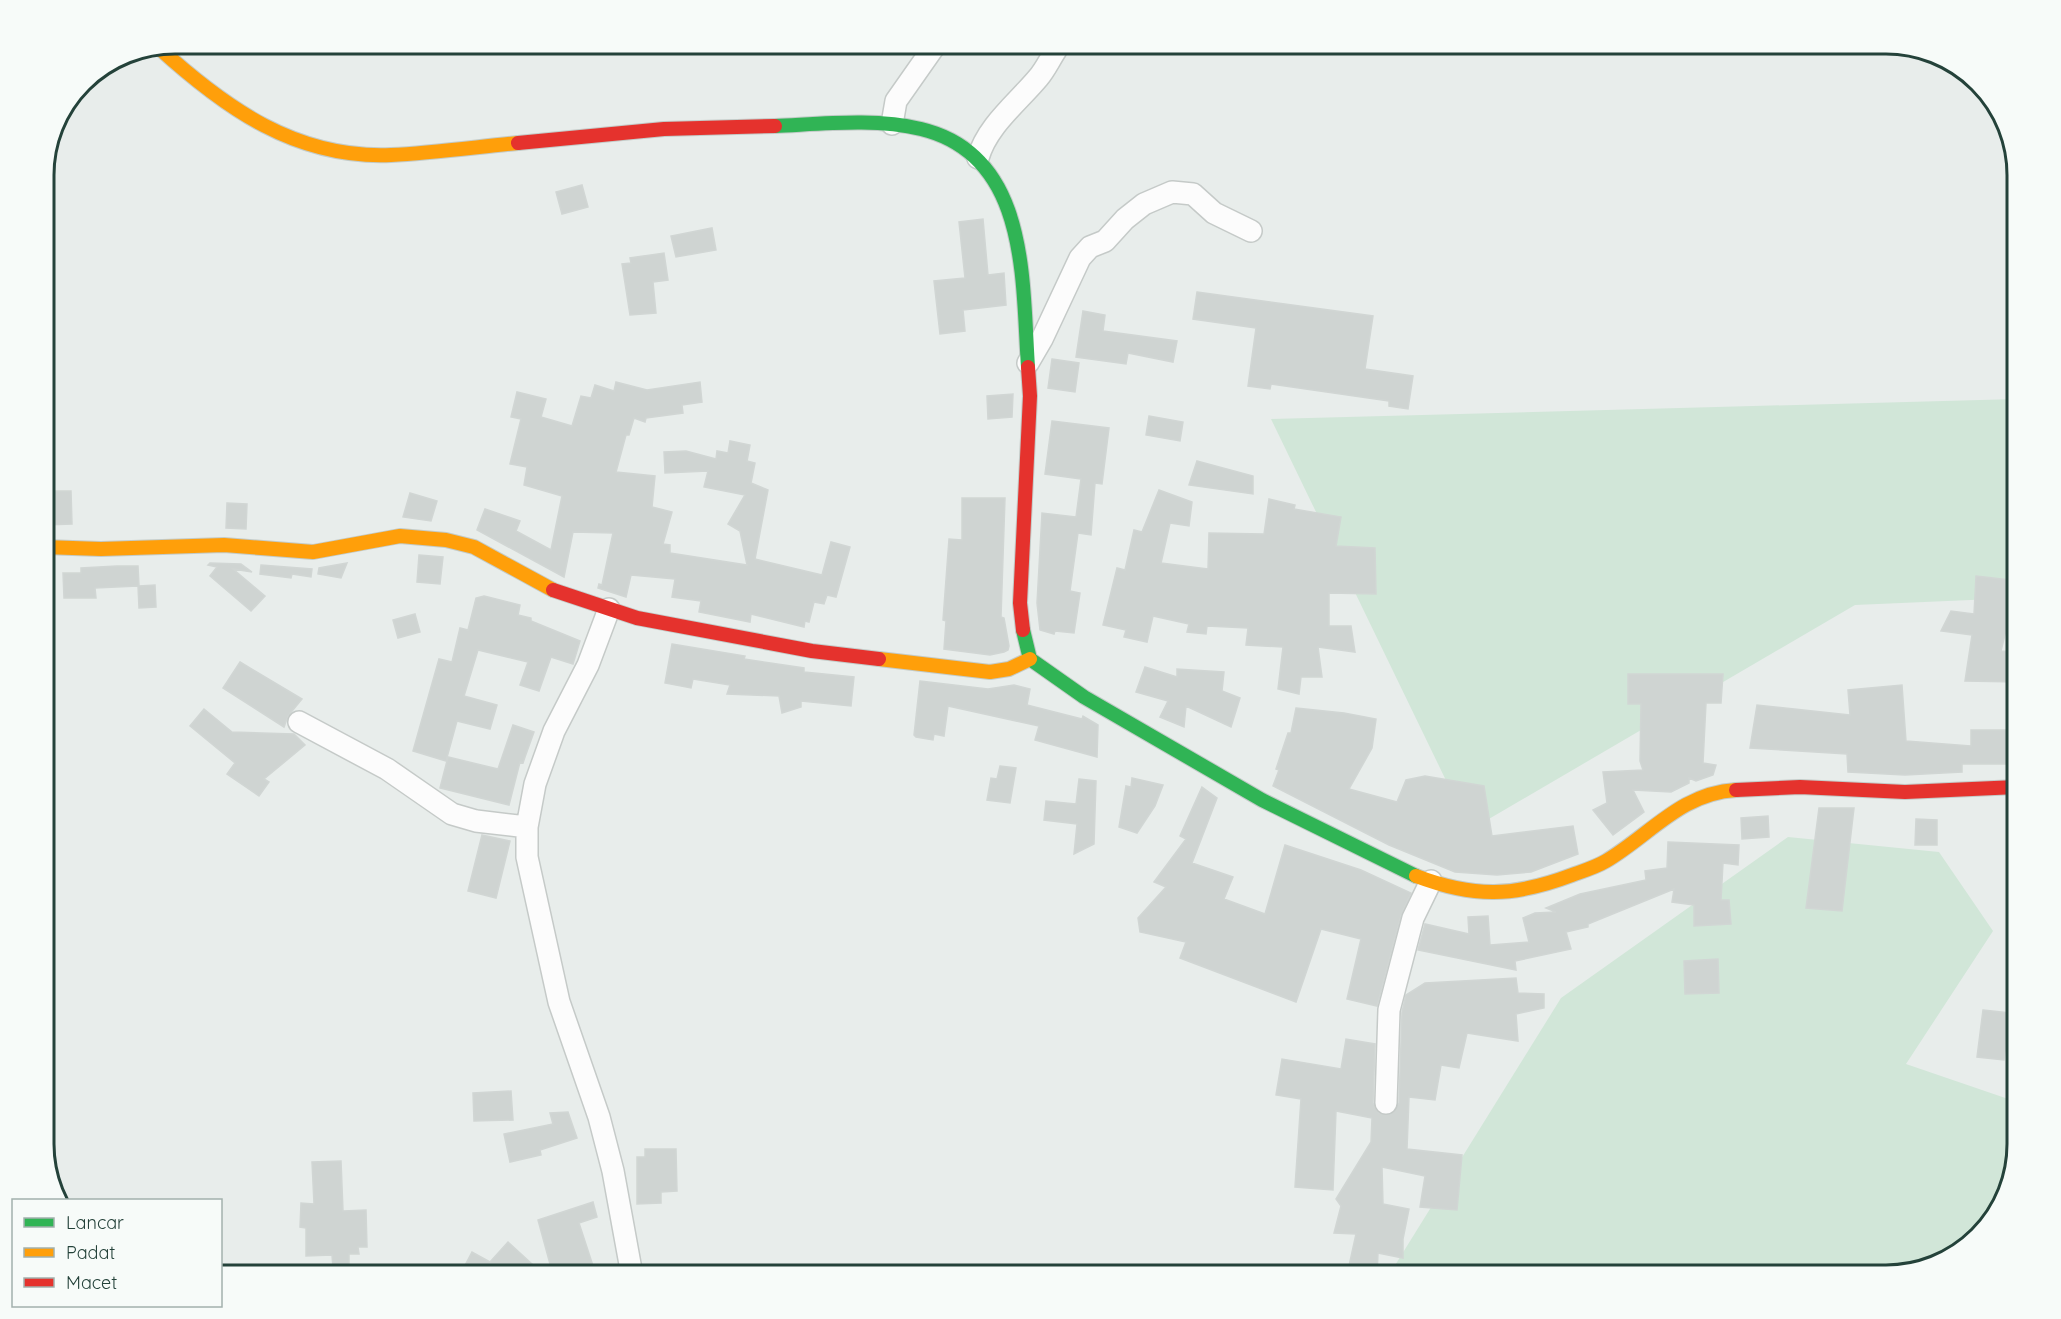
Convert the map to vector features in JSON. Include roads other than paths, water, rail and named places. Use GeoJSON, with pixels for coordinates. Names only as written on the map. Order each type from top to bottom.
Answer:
{"type":"FeatureCollection","features":[{"type":"Feature","properties":{"kind":"main road"},"geometry":{"type":"LineString","coordinates":[[167,55],[206,88],[276,132],[305,145],[373,154],[389,155],[664,129],[892,124],[921,129],[963,147],[978,158],[995,182],[1012,217],[1024,303],[1030,396],[1028,489],[1020,603],[1023,633],[1030,659],[1084,697],[1262,800],[1397,869],[1451,889],[1497,892],[1535,889],[1605,862],[1684,803],[1718,790],[1800,786],[1905,792],[2007,787]]}},
{"type":"Feature","properties":{"kind":"main road"},"geometry":{"type":"LineString","coordinates":[[54,547],[101,549],[224,545],[313,552],[400,536],[446,540],[474,547],[561,595],[637,618],[812,651],[990,672],[1009,669],[1030,659]]}},
{"type":"Feature","properties":{"kind":"street"},"geometry":{"type":"LineString","coordinates":[[892,124],[896,101],[929,54]]}},
{"type":"Feature","properties":{"kind":"street"},"geometry":{"type":"LineString","coordinates":[[978,158],[981,147],[997,124],[1039,77],[1053,54]]}},
{"type":"Feature","properties":{"kind":"street"},"geometry":{"type":"LineString","coordinates":[[1028,363],[1042,339],[1080,258],[1090,247],[1105,241],[1125,219],[1144,204],[1172,192],[1193,194],[1214,213],[1251,231]]}},
{"type":"Feature","properties":{"kind":"street"},"geometry":{"type":"LineString","coordinates":[[609,609],[588,665],[554,731],[535,784],[527,827],[527,857],[539,920],[559,1002],[598,1117],[613,1171],[630,1265]]}},
{"type":"Feature","properties":{"kind":"street"},"geometry":{"type":"LineString","coordinates":[[299,722],[387,769],[452,814],[476,821],[527,827]]}},
{"type":"Feature","properties":{"kind":"street"},"geometry":{"type":"LineString","coordinates":[[1386,1103],[1389,1010],[1413,918],[1431,881]]}}]}
